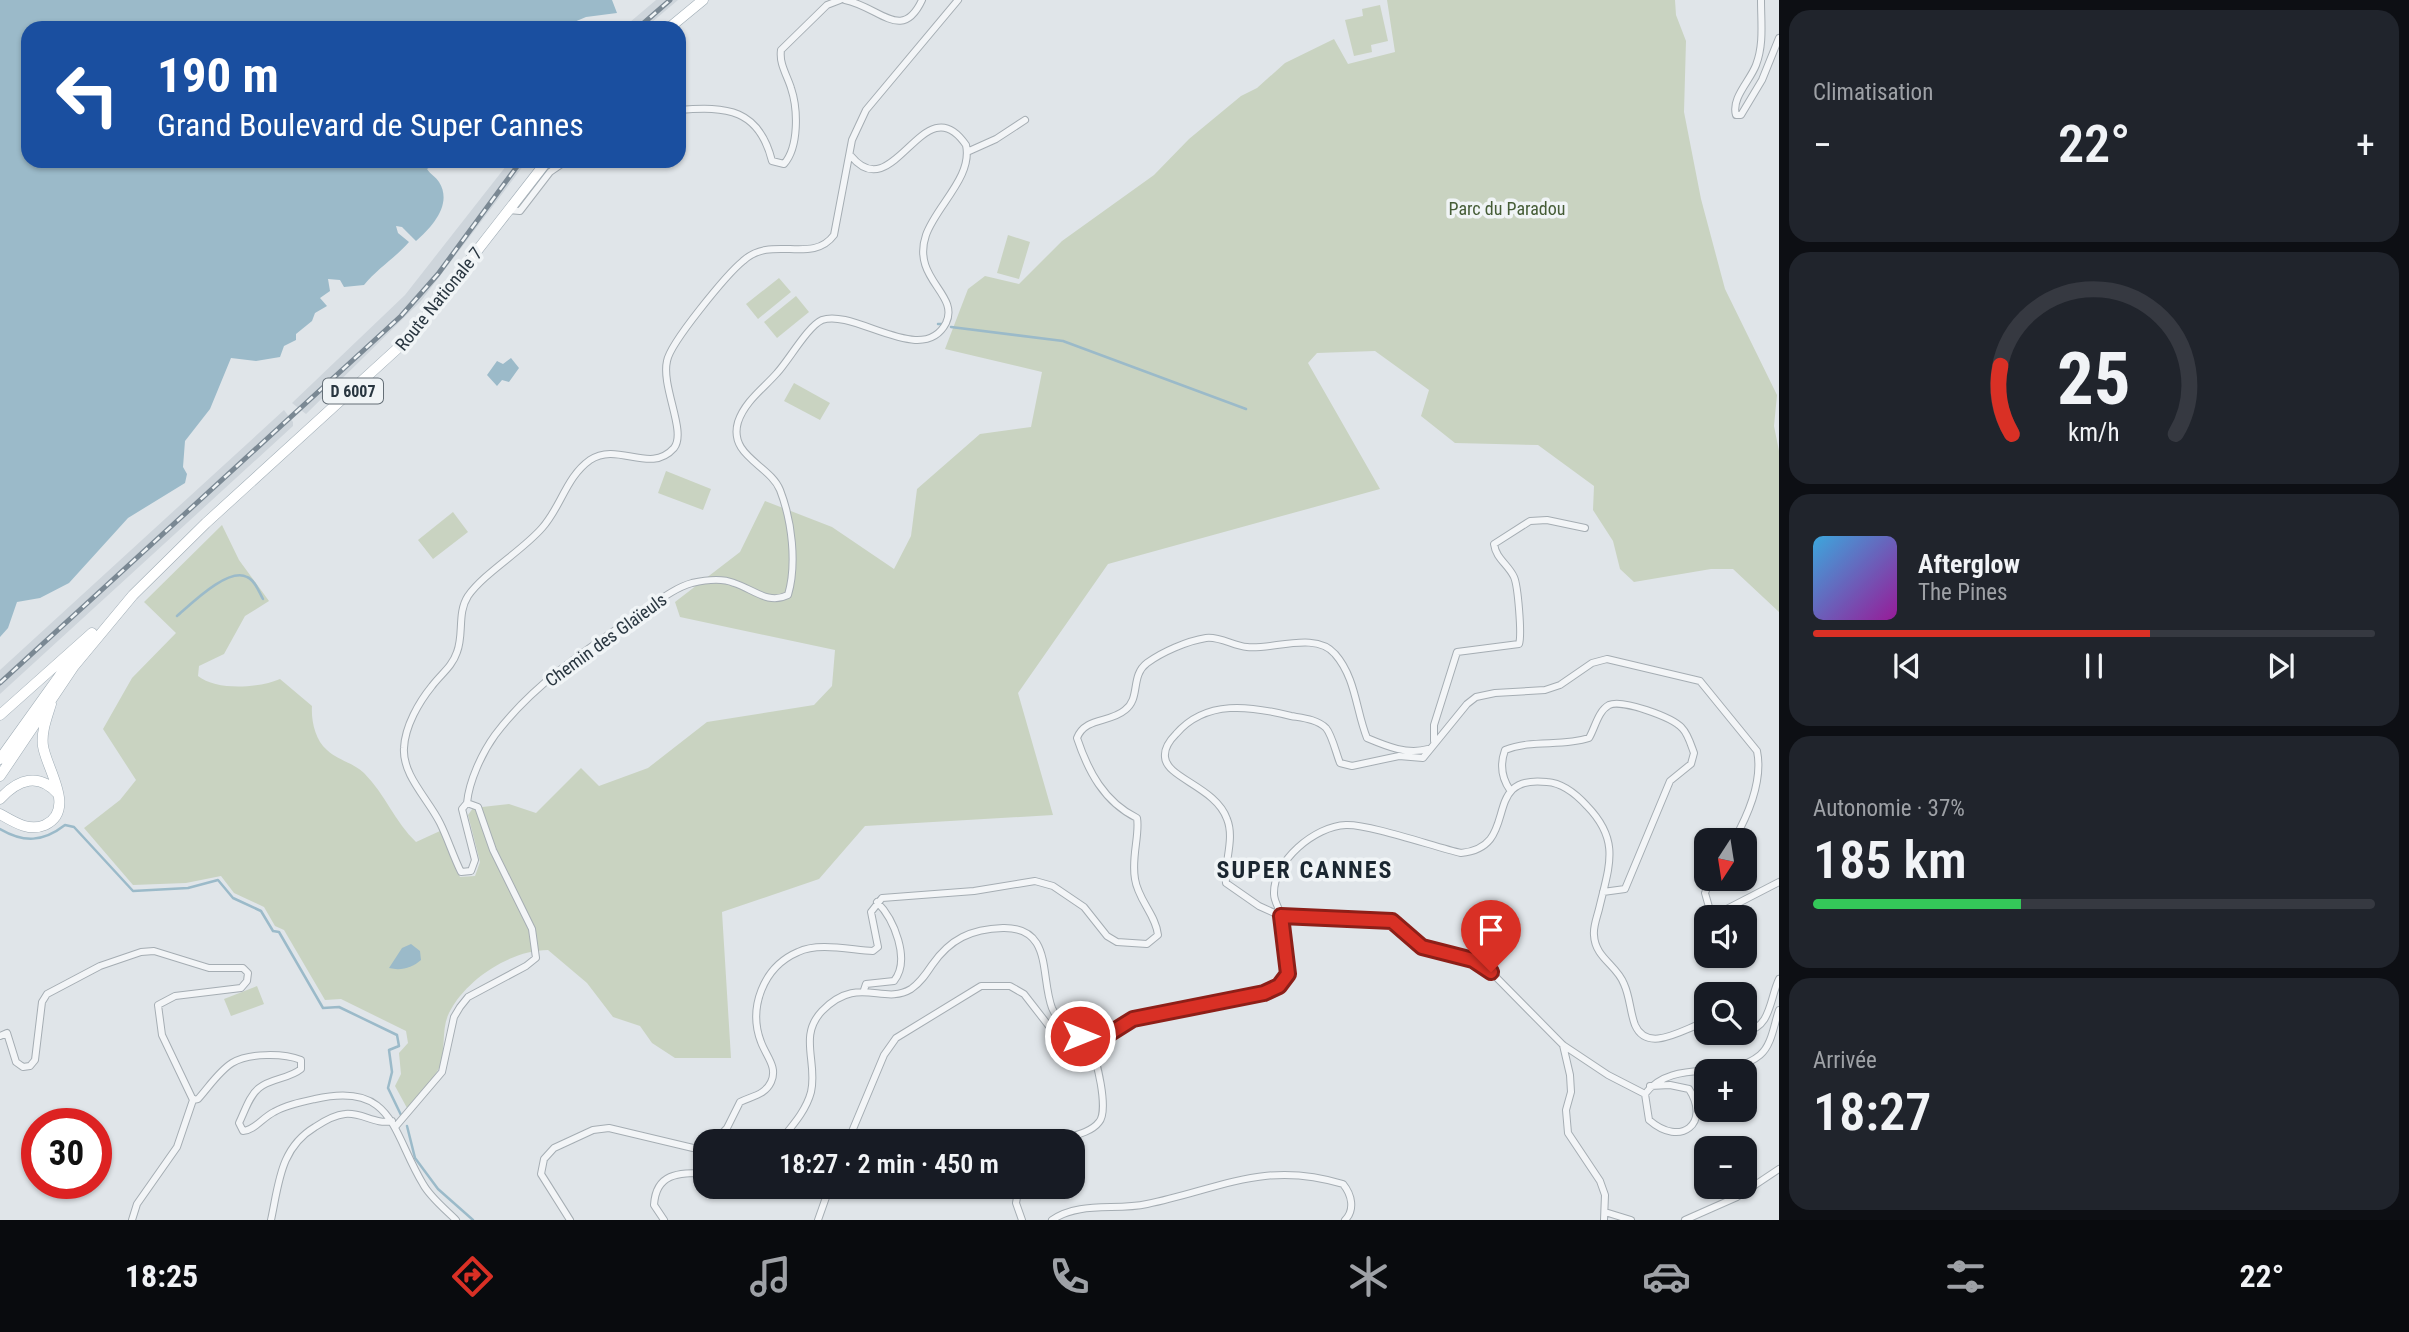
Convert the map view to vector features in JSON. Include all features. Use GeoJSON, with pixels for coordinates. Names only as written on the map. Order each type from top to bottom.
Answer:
{"type":"FeatureCollection","features":[{"type":"Feature","properties":{"kind":"main road"},"geometry":{"type":"LineString","coordinates":[[672,21],[697,0]]}},
{"type":"Feature","properties":{"kind":"main road"},"geometry":{"type":"LineString","coordinates":[[678,21],[703,0]]}},
{"type":"Feature","properties":{"kind":"main road","name":"D 6007"},"geometry":{"type":"LineString","coordinates":[[0,776],[99,632],[130,593],[406,335],[536,168]]}},
{"type":"Feature","properties":{"kind":"main road","name":"Route Nationale 7"},"geometry":{"type":"LineString","coordinates":[[92,633],[130,593],[409,338],[448,292],[541,168]]}},
{"type":"Feature","properties":{"kind":"main road"},"geometry":{"type":"LineString","coordinates":[[0,715],[92,633]]}},
{"type":"Feature","properties":{"kind":"main road","name":"D 6007"},"geometry":{"type":"LineString","coordinates":[[0,760],[40,700],[92,633]]}},
{"type":"Feature","properties":{"kind":"main road"},"geometry":{"type":"LineString","coordinates":[[0,814],[28,827],[43,825],[55,817],[59,796],[43,743],[54,697]]}},
{"type":"Feature","properties":{"kind":"main road"},"geometry":{"type":"LineString","coordinates":[[0,799],[16,784],[30,780],[45,782],[59,796]]}},
{"type":"Feature","properties":{"kind":"street"},"geometry":{"type":"LineString","coordinates":[[686,110],[716,108],[748,117],[762,133],[772,161],[784,164],[793,154],[795,137],[793,92],[780,58],[781,50],[827,5],[842,0],[860,3],[900,22],[908,21],[915,14],[922,0]]}},
{"type":"Feature","properties":{"kind":"street"},"geometry":{"type":"LineString","coordinates":[[394,1124],[442,1072],[454,1017],[468,997],[536,958],[533,929],[492,849],[478,807],[467,803],[462,809],[475,860],[471,871],[461,872],[440,822],[410,774],[404,748],[416,711],[433,685],[451,666],[458,651],[462,609],[468,595],[535,536],[550,519],[570,481],[592,458],[606,454],[649,461],[663,458],[677,445],[679,428],[668,399],[665,377],[667,359],[675,342],[742,261],[760,249],[802,250],[828,243],[834,235],[852,140],[866,110],[957,0]]}},
{"type":"Feature","properties":{"kind":"street"},"geometry":{"type":"LineString","coordinates":[[1760,0],[1762,48],[1755,69],[1740,94],[1736,115],[1741,116],[1762,80],[1779,38]]}},
{"type":"Feature","properties":{"kind":"street"},"geometry":{"type":"LineString","coordinates":[[851,156],[860,166],[871,169],[887,167],[927,131],[939,127],[960,136],[967,152],[996,139],[1025,120]]}},
{"type":"Feature","properties":{"kind":"street","name":"Chemin des Glaïeuls"},"geometry":{"type":"LineString","coordinates":[[467,803],[487,746],[507,720],[595,644],[670,593],[691,583],[714,580],[732,582],[768,599],[779,600],[788,595],[792,565],[789,530],[779,488],[741,450],[737,437],[738,422],[751,398],[793,355],[813,327],[822,320],[834,319],[853,323],[904,338],[922,339],[942,329],[949,312],[922,260],[923,246],[928,230],[967,162],[967,152]]}},
{"type":"Feature","properties":{"kind":"street"},"geometry":{"type":"LineString","coordinates":[[508,210],[520,211],[556,168]]}},
{"type":"Feature","properties":{"kind":"street"},"geometry":{"type":"LineString","coordinates":[[1434,741],[1434,725],[1457,652],[1510,647],[1519,644],[1522,636],[1517,612],[1518,589],[1513,576],[1496,555],[1494,544],[1530,521],[1546,520],[1585,528]]}},
{"type":"Feature","properties":{"kind":"street"},"geometry":{"type":"LineString","coordinates":[[726,1129],[740,1102],[763,1094],[772,1082],[773,1067],[761,1044],[754,1020],[757,999],[766,978],[798,951],[815,948],[873,951],[878,947],[879,940],[871,912],[882,898],[974,891],[1035,881],[1053,886],[1084,907],[1107,936],[1117,942],[1147,944],[1158,935],[1157,926],[1138,892],[1134,875],[1137,818],[1107,798],[1084,758],[1077,738],[1080,729],[1127,709],[1134,698],[1136,675],[1145,664],[1208,638],[1247,647],[1303,643],[1324,645],[1335,653],[1355,691],[1367,738],[1400,750],[1417,752],[1428,749]]}},
{"type":"Feature","properties":{"kind":"street"},"geometry":{"type":"LineString","coordinates":[[1645,1094],[1608,1075],[1563,1045],[1491,972],[1473,960],[1422,947],[1392,921],[1281,916],[1259,906],[1226,883],[1230,831],[1227,817],[1212,795],[1171,771],[1165,758],[1168,742],[1187,721],[1228,708],[1251,706],[1314,721],[1327,730],[1340,763],[1352,766],[1399,756],[1423,758],[1434,741],[1441,737],[1467,704],[1476,697],[1545,690],[1560,685],[1592,663],[1608,659],[1681,674],[1700,681],[1757,751],[1759,760],[1748,815],[1741,828]]}},
{"type":"Feature","properties":{"kind":"street"},"geometry":{"type":"LineString","coordinates":[[1510,790],[1504,781],[1501,762],[1505,750],[1519,744],[1576,742],[1589,738],[1601,711],[1610,705],[1625,704],[1670,719],[1684,729],[1694,753],[1691,764],[1670,781],[1625,889],[1603,892]]}},
{"type":"Feature","properties":{"kind":"street"},"geometry":{"type":"LineString","coordinates":[[853,1129],[884,1055],[896,1038],[981,986],[1010,986],[1024,994],[1059,1039],[1072,1047],[1090,1046],[1133,1019],[1264,993],[1279,986],[1288,974],[1281,916],[1274,895],[1277,881],[1303,841],[1321,829],[1348,825],[1461,853],[1475,852],[1488,845],[1496,832],[1502,804],[1510,790],[1527,781],[1550,782],[1577,795],[1609,834],[1611,854],[1593,934],[1596,947],[1624,982],[1636,1028],[1648,1037],[1660,1040],[1694,1027]]}},
{"type":"Feature","properties":{"kind":"street"},"geometry":{"type":"LineString","coordinates":[[1705,891],[1709,907],[1718,913],[1779,882]]}},
{"type":"Feature","properties":{"kind":"street"},"geometry":{"type":"LineString","coordinates":[[864,990],[866,984],[894,981],[902,971],[902,953],[888,916],[877,902]]}},
{"type":"Feature","properties":{"kind":"street"},"geometry":{"type":"LineString","coordinates":[[789,1129],[804,1110],[811,1090],[810,1028],[820,1013],[835,999],[864,990],[900,993],[909,990],[920,982],[944,948],[962,935],[1003,928],[1022,929],[1035,941],[1043,956],[1053,1011],[1060,1022],[1090,1046],[1104,1112],[1099,1122],[1085,1131]]}},
{"type":"Feature","properties":{"kind":"street"},"geometry":{"type":"LineString","coordinates":[[0,1036],[7,1033],[16,1062],[23,1067],[30,1066],[34,1060],[42,1002],[47,994],[100,966],[133,954],[154,951],[193,965],[243,968],[248,973],[247,981],[241,988],[175,996],[158,1005],[162,1035],[192,1100],[177,1147],[142,1195],[132,1220]]}},
{"type":"Feature","properties":{"kind":"street"},"geometry":{"type":"LineString","coordinates":[[1757,1027],[1768,1014],[1779,979]]}},
{"type":"Feature","properties":{"kind":"street"},"geometry":{"type":"LineString","coordinates":[[1650,1086],[1670,1085],[1689,1089],[1695,1099],[1697,1111],[1692,1124],[1684,1132],[1670,1134],[1649,1120],[1645,1094],[1650,1086],[1669,1076],[1745,1063],[1760,1054],[1768,1044],[1779,1010]]}},
{"type":"Feature","properties":{"kind":"street"},"geometry":{"type":"LineString","coordinates":[[1563,1045],[1571,1092],[1566,1110],[1568,1133],[1600,1181],[1605,1195],[1604,1216],[1631,1220]]}},
{"type":"Feature","properties":{"kind":"street"},"geometry":{"type":"LineString","coordinates":[[192,1100],[198,1099],[229,1065],[242,1058],[292,1057],[301,1060],[301,1069],[261,1086],[252,1095],[239,1123],[243,1131],[253,1129],[276,1110],[331,1095],[365,1099],[385,1112],[394,1124],[423,1186],[456,1220]]}},
{"type":"Feature","properties":{"kind":"street"},"geometry":{"type":"LineString","coordinates":[[271,1220],[283,1161],[289,1148],[302,1135],[329,1119],[344,1114],[358,1114],[382,1123],[394,1124]]}},
{"type":"Feature","properties":{"kind":"street"},"geometry":{"type":"LineString","coordinates":[[570,1220],[541,1174],[544,1159],[554,1148],[593,1130],[609,1128],[693,1148]]}},
{"type":"Feature","properties":{"kind":"street"},"geometry":{"type":"LineString","coordinates":[[1685,1220],[1737,1197],[1779,1169]]}},
{"type":"Feature","properties":{"kind":"street"},"geometry":{"type":"LineString","coordinates":[[664,1220],[654,1205],[660,1183],[669,1175],[693,1174]]}},
{"type":"Feature","properties":{"kind":"street"},"geometry":{"type":"LineString","coordinates":[[1052,1220],[1088,1207],[1144,1205],[1248,1176],[1277,1175],[1327,1179],[1343,1184],[1351,1198],[1351,1208],[1345,1220]]}},
{"type":"Feature","properties":{"kind":"street"},"geometry":{"type":"LineString","coordinates":[[818,1220],[825,1199]]}},
{"type":"Feature","properties":{"kind":"street"},"geometry":{"type":"LineString","coordinates":[[1017,1199],[1022,1220]]}},
{"type":"Feature","properties":{"kind":"shaded area"},"geometry":{"type":"Polygon","coordinates":[[[656,0],[678,0],[653,21],[631,21],[656,0]]]}},
{"type":"Feature","properties":{"kind":"shaded area"},"geometry":{"type":"Polygon","coordinates":[[[505,168],[522,168],[421,301],[306,414],[292,403],[405,295],[505,168]]]}},
{"type":"Feature","properties":{"kind":"shaded area"},"geometry":{"type":"Polygon","coordinates":[[[284,410],[293,426],[0,694],[0,670],[284,410]]]}},
{"type":"Feature","properties":{"kind":"green space","name":"Parc du Paradou"},"geometry":{"type":"Polygon","coordinates":[[[1387,0],[1675,0],[1676,15],[1686,41],[1684,112],[1701,199],[1725,289],[1777,395],[1774,426],[1779,451],[1779,612],[1733,569],[1711,569],[1634,582],[1620,569],[1613,541],[1593,510],[1594,486],[1538,445],[1455,443],[1421,416],[1429,390],[1375,351],[1317,353],[1308,363],[1380,489],[1108,564],[1018,693],[1053,815],[865,826],[819,879],[722,912],[731,1058],[675,1058],[652,1043],[640,1026],[613,1017],[587,983],[548,950],[534,951],[505,961],[466,989],[449,1013],[440,1066],[407,1108],[395,1086],[401,1074],[399,1053],[408,1043],[406,1031],[341,999],[325,1000],[284,930],[275,926],[264,907],[234,893],[221,876],[186,883],[133,885],[84,828],[120,800],[136,780],[103,729],[132,678],[176,633],[144,602],[222,525],[239,560],[269,601],[245,616],[224,654],[199,666],[198,676],[206,681],[227,686],[261,684],[280,679],[312,706],[315,730],[323,746],[364,773],[416,842],[440,831],[460,877],[475,876],[480,862],[468,815],[473,808],[509,804],[536,813],[581,768],[599,786],[648,768],[707,722],[814,705],[832,686],[835,650],[680,617],[675,602],[740,552],[765,501],[832,527],[894,569],[911,536],[917,489],[980,434],[1031,427],[1042,372],[945,349],[968,289],[985,276],[1019,284],[1062,241],[1154,175],[1189,139],[1241,96],[1257,88],[1285,63],[1334,39],[1348,64],[1395,52],[1387,0]]]}},
{"type":"Feature","properties":{"kind":"green space"},"geometry":{"type":"Polygon","coordinates":[[[1380,5],[1388,41],[1371,45],[1372,52],[1354,56],[1345,20],[1363,16],[1362,9],[1380,5]]]}},
{"type":"Feature","properties":{"kind":"green space"},"geometry":{"type":"Polygon","coordinates":[[[1008,235],[1030,242],[1019,279],[997,273],[1008,235]]]}},
{"type":"Feature","properties":{"kind":"green space"},"geometry":{"type":"Polygon","coordinates":[[[779,278],[791,292],[758,319],[746,304],[779,278]]]}},
{"type":"Feature","properties":{"kind":"green space"},"geometry":{"type":"Polygon","coordinates":[[[796,296],[809,312],[777,338],[764,322],[796,296]]]}},
{"type":"Feature","properties":{"kind":"green space"},"geometry":{"type":"Polygon","coordinates":[[[794,383],[830,403],[820,420],[784,401],[794,383]]]}},
{"type":"Feature","properties":{"kind":"green space"},"geometry":{"type":"Polygon","coordinates":[[[666,471],[711,489],[703,510],[658,493],[666,471]]]}},
{"type":"Feature","properties":{"kind":"green space"},"geometry":{"type":"Polygon","coordinates":[[[453,512],[468,532],[433,559],[418,540],[453,512]]]}},
{"type":"Feature","properties":{"kind":"green space"},"geometry":{"type":"Polygon","coordinates":[[[257,986],[264,1004],[231,1016],[224,999],[257,986]]]}},
{"type":"Feature","properties":{"kind":"water"},"geometry":{"type":"Polygon","coordinates":[[[0,0],[612,0],[617,13],[577,21],[21,21],[21,168],[428,168],[443,190],[444,199],[439,215],[416,241],[402,227],[396,226],[398,233],[409,242],[364,285],[344,287],[340,280],[328,279],[330,291],[320,298],[327,306],[315,313],[312,321],[296,334],[296,340],[284,346],[280,357],[256,361],[231,358],[210,409],[185,441],[185,483],[128,518],[69,583],[40,598],[17,602],[8,628],[0,637],[0,0]]]}},
{"type":"Feature","properties":{"kind":"water"},"geometry":{"type":"Polygon","coordinates":[[[511,358],[519,368],[509,382],[502,380],[497,386],[487,375],[497,361],[503,364],[511,358]]]}},
{"type":"Feature","properties":{"kind":"water"},"geometry":{"type":"Polygon","coordinates":[[[411,944],[420,951],[421,960],[406,968],[389,968],[402,948],[411,944]]]}},
{"type":"Feature","properties":{"kind":"waterway"},"geometry":{"type":"LineString","coordinates":[[951,327],[1063,341],[1246,409]]}},
{"type":"Feature","properties":{"kind":"waterway"},"geometry":{"type":"LineString","coordinates":[[177,616],[210,588],[239,575],[252,581],[263,599]]}},
{"type":"Feature","properties":{"kind":"waterway"},"geometry":{"type":"LineString","coordinates":[[0,829],[17,837],[33,839],[49,835],[65,825],[74,827],[133,891],[188,888],[218,880],[233,898],[261,911],[273,931],[279,932],[323,1008],[339,1007],[397,1035],[399,1046],[389,1050],[392,1072],[388,1088],[401,1115]]}},
{"type":"Feature","properties":{"kind":"waterway"},"geometry":{"type":"LineString","coordinates":[[407,1126],[415,1158],[438,1189],[473,1220]]}},
{"type":"Feature","properties":{"kind":"railway"},"geometry":{"type":"LineString","coordinates":[[646,21],[670,0]]}},
{"type":"Feature","properties":{"kind":"railway"},"geometry":{"type":"LineString","coordinates":[[0,683],[401,316],[438,274],[516,168]]}},
{"type":"Feature","properties":{"kind":"district","name":"SUPER CANNES"},"geometry":{"type":"Point","coordinates":[1305,870]}},
{"type":"Feature","properties":{"kind":"route"},"geometry":{"type":"LineString","coordinates":[[1080,1036],[1090,1046],[1101,1042],[1133,1019],[1264,993],[1279,986],[1288,974],[1288,956],[1281,916],[1392,921],[1403,927],[1422,947],[1473,960],[1491,972]]}}]}
